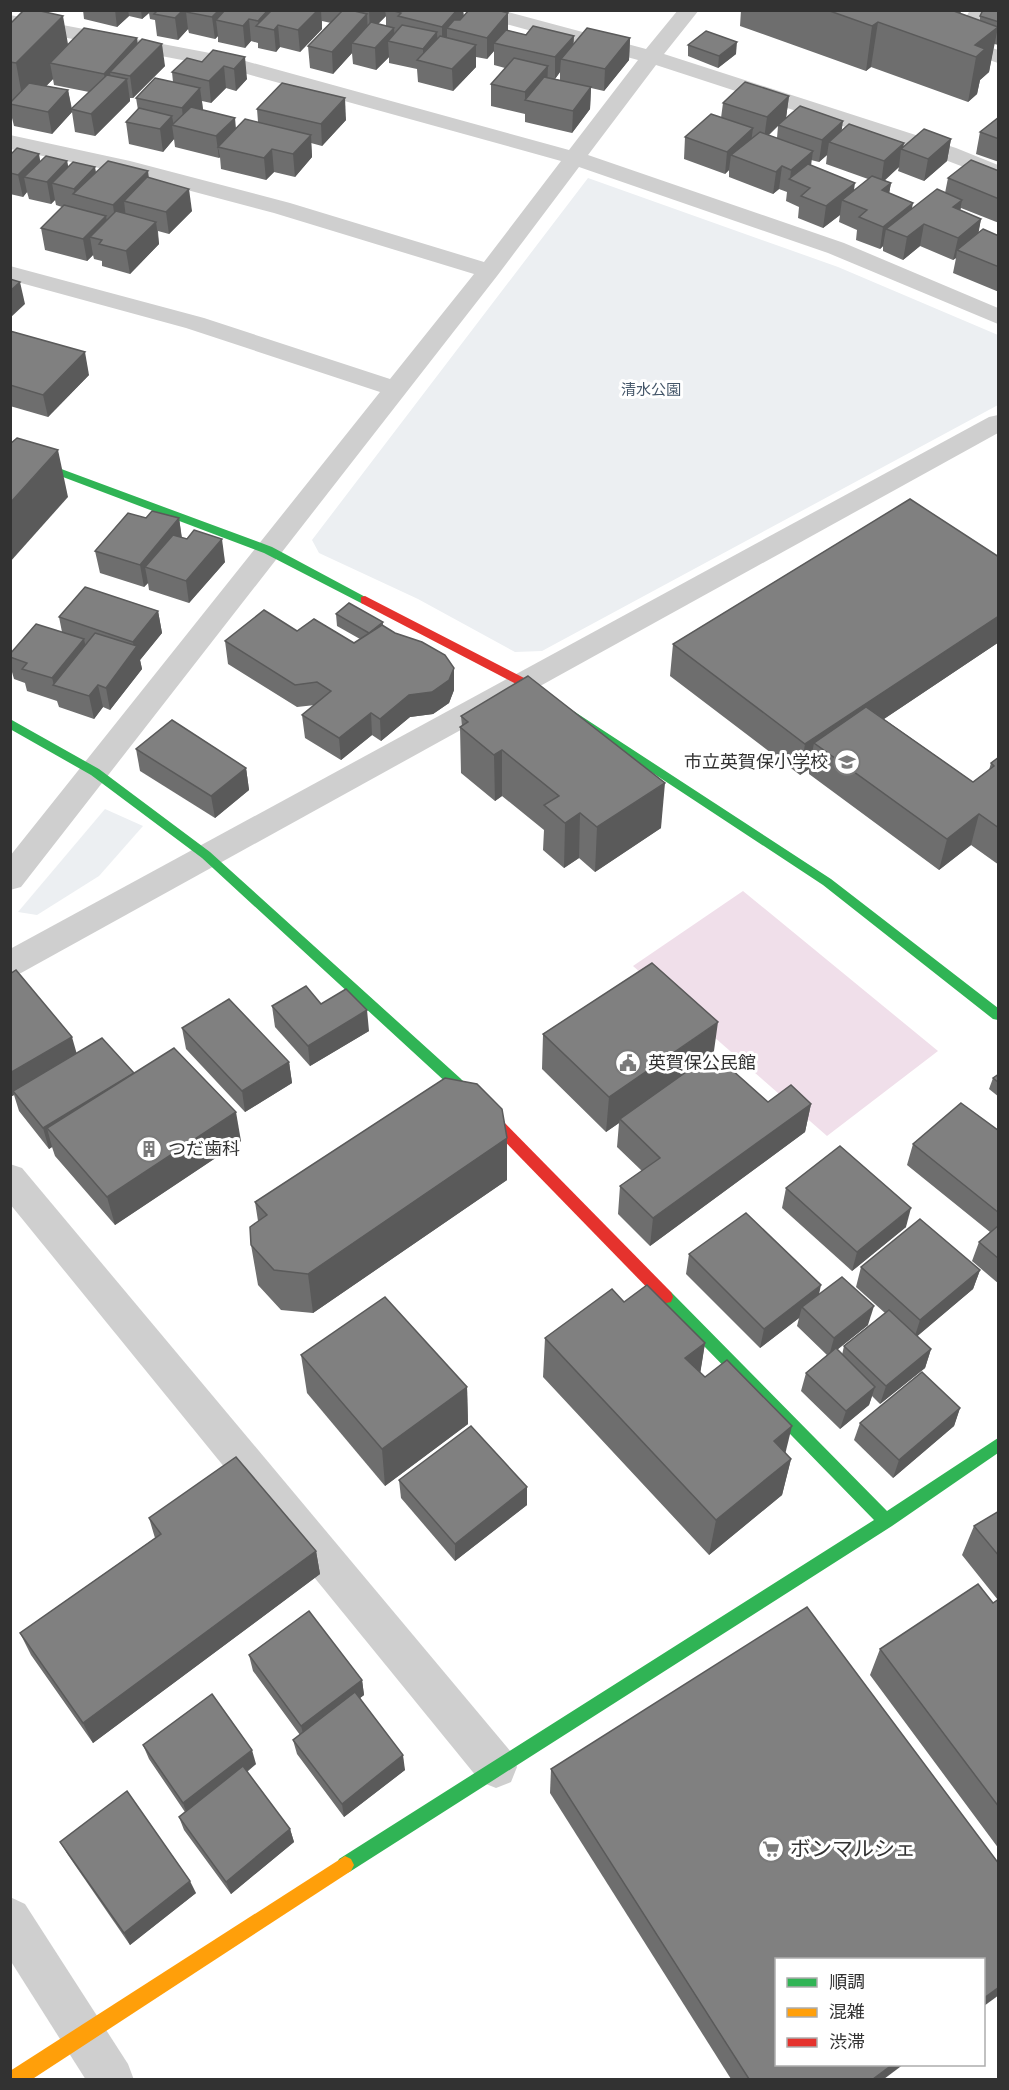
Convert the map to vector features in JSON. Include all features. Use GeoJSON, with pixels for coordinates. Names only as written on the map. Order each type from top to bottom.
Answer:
{"type":"FeatureCollection","features":[{"type":"Feature","properties":{"kind":"street"},"geometry":{"type":"LineString","coordinates":[[476,10],[651,57],[948,153],[999,173]]}},
{"type":"Feature","properties":{"kind":"street"},"geometry":{"type":"LineString","coordinates":[[10,879],[489,271],[689,10]]}},
{"type":"Feature","properties":{"kind":"street"},"geometry":{"type":"LineString","coordinates":[[961,44],[981,10]]}},
{"type":"Feature","properties":{"kind":"street"},"geometry":{"type":"LineString","coordinates":[[10,21],[231,63],[575,158],[836,248],[999,317]]}},
{"type":"Feature","properties":{"kind":"street"},"geometry":{"type":"LineString","coordinates":[[929,34],[999,57]]}},
{"type":"Feature","properties":{"kind":"street"},"geometry":{"type":"LineString","coordinates":[[10,142],[130,168],[282,208],[489,271]]}},
{"type":"Feature","properties":{"kind":"street"},"geometry":{"type":"LineString","coordinates":[[10,273],[195,323],[395,389]]}},
{"type":"Feature","properties":{"kind":"street"},"geometry":{"type":"LineString","coordinates":[[10,964],[999,423]]}},
{"type":"Feature","properties":{"kind":"street"},"geometry":{"type":"LineString","coordinates":[[10,453],[268,550],[524,683],[826,882],[999,1015]]}},
{"type":"Feature","properties":{"kind":"street"},"geometry":{"type":"LineString","coordinates":[[10,723],[95,772],[206,855],[455,1082],[886,1521]]}},
{"type":"Feature","properties":{"kind":"street"},"geometry":{"type":"LineString","coordinates":[[10,1178],[496,1767]]}},
{"type":"Feature","properties":{"kind":"street"},"geometry":{"type":"LineString","coordinates":[[14,2079],[496,1767],[886,1521],[999,1445]]}},
{"type":"Feature","properties":{"kind":"street"},"geometry":{"type":"LineString","coordinates":[[10,1920],[112,2079]]}},
{"type":"Feature","properties":{"kind":"green space","name":"清水公園"},"geometry":{"type":"Polygon","coordinates":[[[588,178],[838,267],[998,335],[998,405],[542,651],[515,652],[418,599],[319,553],[312,540],[588,178]]]}},
{"type":"Feature","properties":{"kind":"green space"},"geometry":{"type":"Polygon","coordinates":[[[105,809],[143,826],[99,876],[37,915],[18,912],[105,809]]]}},
{"type":"Feature","properties":{"kind":"shaded area"},"geometry":{"type":"Polygon","coordinates":[[[743,891],[938,1051],[827,1136],[633,966],[743,891]]]}},
{"type":"Feature","properties":{"kind":"building"},"geometry":{"type":"Polygon","coordinates":[[[24,10],[36,10],[63,16],[16,63],[10,62],[10,24],[24,10]]]}},
{"type":"Feature","properties":{"kind":"building"},"geometry":{"type":"Polygon","coordinates":[[[158,10],[183,10],[175,18],[154,14],[158,10]]]}},
{"type":"Feature","properties":{"kind":"building"},"geometry":{"type":"Polygon","coordinates":[[[187,10],[219,10],[212,17],[186,12],[187,10]]]}},
{"type":"Feature","properties":{"kind":"building"},"geometry":{"type":"Polygon","coordinates":[[[225,10],[268,10],[258,21],[249,19],[243,26],[216,20],[225,10]]]}},
{"type":"Feature","properties":{"kind":"building"},"geometry":{"type":"Polygon","coordinates":[[[272,10],[318,10],[298,30],[278,25],[274,30],[256,26],[272,10]]]}},
{"type":"Feature","properties":{"kind":"building"},"geometry":{"type":"Polygon","coordinates":[[[343,10],[367,14],[332,52],[308,46],[343,10]]]}},
{"type":"Feature","properties":{"kind":"building"},"geometry":{"type":"Polygon","coordinates":[[[391,10],[457,10],[442,27],[398,16],[401,13],[391,10]]]}},
{"type":"Feature","properties":{"kind":"building"},"geometry":{"type":"Polygon","coordinates":[[[469,10],[497,10],[508,13],[487,38],[447,28],[454,20],[460,20],[469,10]]]}},
{"type":"Feature","properties":{"kind":"building"},"geometry":{"type":"Polygon","coordinates":[[[827,10],[951,10],[998,27],[975,45],[985,49],[976,57],[878,22],[872,26],[827,10]]]}},
{"type":"Feature","properties":{"kind":"building"},"geometry":{"type":"Polygon","coordinates":[[[983,10],[999,10],[999,22],[980,16],[983,10]]]}},
{"type":"Feature","properties":{"kind":"building"},"geometry":{"type":"Polygon","coordinates":[[[371,22],[394,28],[375,48],[352,43],[371,22]]]}},
{"type":"Feature","properties":{"kind":"building"},"geometry":{"type":"Polygon","coordinates":[[[402,25],[437,32],[423,49],[388,41],[402,25]]]}},
{"type":"Feature","properties":{"kind":"building"},"geometry":{"type":"Polygon","coordinates":[[[533,26],[574,36],[555,57],[494,43],[506,30],[526,35],[533,26]]]}},
{"type":"Feature","properties":{"kind":"building"},"geometry":{"type":"Polygon","coordinates":[[[84,28],[137,38],[104,74],[50,63],[84,28]]]}},
{"type":"Feature","properties":{"kind":"building"},"geometry":{"type":"Polygon","coordinates":[[[587,28],[630,38],[605,69],[561,59],[587,28]]]}},
{"type":"Feature","properties":{"kind":"building"},"geometry":{"type":"Polygon","coordinates":[[[706,31],[737,42],[719,56],[688,45],[706,31]]]}},
{"type":"Feature","properties":{"kind":"building"},"geometry":{"type":"Polygon","coordinates":[[[440,36],[476,45],[452,69],[417,60],[440,36]]]}},
{"type":"Feature","properties":{"kind":"building"},"geometry":{"type":"Polygon","coordinates":[[[142,39],[162,44],[130,76],[110,72],[142,39]]]}},
{"type":"Feature","properties":{"kind":"building"},"geometry":{"type":"Polygon","coordinates":[[[213,50],[245,57],[234,69],[224,66],[209,81],[172,72],[187,58],[202,62],[213,50]]]}},
{"type":"Feature","properties":{"kind":"building"},"geometry":{"type":"Polygon","coordinates":[[[514,58],[548,66],[525,92],[491,84],[514,58]]]}},
{"type":"Feature","properties":{"kind":"building"},"geometry":{"type":"Polygon","coordinates":[[[107,75],[127,79],[91,114],[71,109],[107,75]]]}},
{"type":"Feature","properties":{"kind":"building"},"geometry":{"type":"Polygon","coordinates":[[[544,77],[591,87],[573,111],[525,100],[544,77]]]}},
{"type":"Feature","properties":{"kind":"building"},"geometry":{"type":"Polygon","coordinates":[[[155,78],[200,88],[182,108],[136,98],[155,78]]]}},
{"type":"Feature","properties":{"kind":"building"},"geometry":{"type":"Polygon","coordinates":[[[745,82],[789,96],[767,117],[723,103],[745,82]]]}},
{"type":"Feature","properties":{"kind":"building"},"geometry":{"type":"Polygon","coordinates":[[[29,83],[68,90],[48,112],[10,104],[29,83]]]}},
{"type":"Feature","properties":{"kind":"building"},"geometry":{"type":"Polygon","coordinates":[[[282,83],[345,98],[321,124],[257,109],[282,83]]]}},
{"type":"Feature","properties":{"kind":"building"},"geometry":{"type":"Polygon","coordinates":[[[800,106],[843,121],[822,140],[778,125],[800,106]]]}},
{"type":"Feature","properties":{"kind":"building"},"geometry":{"type":"Polygon","coordinates":[[[191,107],[235,118],[216,136],[172,125],[191,107]]]}},
{"type":"Feature","properties":{"kind":"building"},"geometry":{"type":"Polygon","coordinates":[[[139,108],[172,116],[160,129],[126,122],[139,108]]]}},
{"type":"Feature","properties":{"kind":"building"},"geometry":{"type":"Polygon","coordinates":[[[711,114],[753,128],[727,152],[685,137],[711,114]]]}},
{"type":"Feature","properties":{"kind":"building"},"geometry":{"type":"Polygon","coordinates":[[[999,117],[999,139],[980,132],[999,117]]]}},
{"type":"Feature","properties":{"kind":"building"},"geometry":{"type":"Polygon","coordinates":[[[245,119],[311,135],[293,154],[272,149],[264,158],[218,147],[245,119]]]}},
{"type":"Feature","properties":{"kind":"building"},"geometry":{"type":"Polygon","coordinates":[[[849,124],[904,143],[884,161],[829,142],[849,124]]]}},
{"type":"Feature","properties":{"kind":"building"},"geometry":{"type":"Polygon","coordinates":[[[924,129],[951,139],[928,159],[901,149],[924,129]]]}},
{"type":"Feature","properties":{"kind":"building"},"geometry":{"type":"Polygon","coordinates":[[[760,132],[813,151],[791,170],[782,166],[776,172],[731,155],[760,132]]]}},
{"type":"Feature","properties":{"kind":"building"},"geometry":{"type":"Polygon","coordinates":[[[17,148],[39,154],[18,175],[10,173],[10,155],[17,148]]]}},
{"type":"Feature","properties":{"kind":"building"},"geometry":{"type":"Polygon","coordinates":[[[46,156],[67,161],[47,182],[24,177],[46,156]]]}},
{"type":"Feature","properties":{"kind":"building"},"geometry":{"type":"Polygon","coordinates":[[[971,160],[999,171],[999,199],[948,178],[971,160]]]}},
{"type":"Feature","properties":{"kind":"building"},"geometry":{"type":"Polygon","coordinates":[[[108,161],[148,171],[113,205],[73,194],[108,161]]]}},
{"type":"Feature","properties":{"kind":"building"},"geometry":{"type":"Polygon","coordinates":[[[73,162],[95,167],[74,189],[52,183],[73,162]]]}},
{"type":"Feature","properties":{"kind":"building"},"geometry":{"type":"Polygon","coordinates":[[[808,164],[855,183],[826,206],[801,196],[810,188],[789,179],[808,164]]]}},
{"type":"Feature","properties":{"kind":"building"},"geometry":{"type":"Polygon","coordinates":[[[872,176],[891,183],[882,190],[913,203],[883,227],[859,217],[867,210],[842,200],[872,176]]]}},
{"type":"Feature","properties":{"kind":"building"},"geometry":{"type":"Polygon","coordinates":[[[147,177],[189,189],[166,212],[124,201],[147,177]]]}},
{"type":"Feature","properties":{"kind":"building"},"geometry":{"type":"Polygon","coordinates":[[[937,189],[962,200],[953,207],[981,219],[958,238],[924,224],[907,237],[886,229],[937,189]]]}},
{"type":"Feature","properties":{"kind":"building"},"geometry":{"type":"Polygon","coordinates":[[[64,205],[106,216],[83,239],[41,228],[64,205]]]}},
{"type":"Feature","properties":{"kind":"building"},"geometry":{"type":"Polygon","coordinates":[[[116,211],[156,222],[126,251],[99,244],[102,240],[90,237],[116,211]]]}},
{"type":"Feature","properties":{"kind":"building"},"geometry":{"type":"Polygon","coordinates":[[[983,229],[999,236],[999,267],[957,250],[983,229]]]}},
{"type":"Feature","properties":{"kind":"building"},"geometry":{"type":"Polygon","coordinates":[[[10,279],[20,282],[10,291],[10,279]]]}},
{"type":"Feature","properties":{"kind":"building"},"geometry":{"type":"Polygon","coordinates":[[[10,331],[85,352],[43,395],[10,385],[10,331]]]}},
{"type":"Feature","properties":{"kind":"building"},"geometry":{"type":"Polygon","coordinates":[[[17,438],[58,450],[10,503],[10,444],[17,438]]]}},
{"type":"Feature","properties":{"kind":"building"},"geometry":{"type":"Polygon","coordinates":[[[910,499],[999,557],[999,616],[805,744],[673,644],[910,499]]]}},
{"type":"Feature","properties":{"kind":"building"},"geometry":{"type":"Polygon","coordinates":[[[152,511],[179,518],[140,565],[95,551],[128,513],[146,518],[152,511]]]}},
{"type":"Feature","properties":{"kind":"building"},"geometry":{"type":"Polygon","coordinates":[[[194,530],[222,539],[186,581],[145,567],[173,535],[187,539],[194,530]]]}},
{"type":"Feature","properties":{"kind":"building"},"geometry":{"type":"Polygon","coordinates":[[[85,587],[158,611],[133,642],[59,617],[85,587]]]}},
{"type":"Feature","properties":{"kind":"building"},"geometry":{"type":"Polygon","coordinates":[[[349,603],[383,622],[369,633],[336,614],[349,603]]]}},
{"type":"Feature","properties":{"kind":"building"},"geometry":{"type":"Polygon","coordinates":[[[264,610],[297,631],[314,619],[354,643],[382,625],[395,633],[422,642],[445,655],[454,668],[449,680],[432,692],[409,695],[380,719],[371,713],[339,738],[302,715],[331,691],[317,682],[295,685],[225,641],[264,610]]]}},
{"type":"Feature","properties":{"kind":"building"},"geometry":{"type":"Polygon","coordinates":[[[36,624],[84,639],[52,678],[22,669],[27,663],[10,657],[10,654],[36,624]]]}},
{"type":"Feature","properties":{"kind":"building"},"geometry":{"type":"Polygon","coordinates":[[[95,633],[137,646],[106,688],[98,685],[89,696],[53,685],[95,633]]]}},
{"type":"Feature","properties":{"kind":"building"},"geometry":{"type":"Polygon","coordinates":[[[528,676],[665,783],[597,827],[580,813],[565,823],[544,805],[559,796],[502,750],[494,755],[460,727],[468,722],[461,716],[528,676]]]}},
{"type":"Feature","properties":{"kind":"building"},"geometry":{"type":"Polygon","coordinates":[[[866,707],[973,782],[994,766],[991,763],[999,757],[999,828],[979,814],[947,839],[814,743],[866,707]]]}},
{"type":"Feature","properties":{"kind":"building"},"geometry":{"type":"Polygon","coordinates":[[[172,720],[246,768],[211,796],[136,749],[172,720]]]}},
{"type":"Feature","properties":{"kind":"building"},"geometry":{"type":"Polygon","coordinates":[[[652,963],[718,1022],[609,1097],[543,1034],[652,963]]]}},
{"type":"Feature","properties":{"kind":"building"},"geometry":{"type":"Polygon","coordinates":[[[16,970],[72,1037],[10,1073],[10,974],[16,970]]]}},
{"type":"Feature","properties":{"kind":"building"},"geometry":{"type":"Polygon","coordinates":[[[306,986],[321,1004],[346,989],[367,1010],[308,1046],[272,1006],[306,986]]]}},
{"type":"Feature","properties":{"kind":"building"},"geometry":{"type":"Polygon","coordinates":[[[229,999],[289,1062],[242,1091],[182,1028],[229,999]]]}},
{"type":"Feature","properties":{"kind":"building"},"geometry":{"type":"Polygon","coordinates":[[[102,1038],[134,1073],[43,1128],[13,1091],[102,1038]]]}},
{"type":"Feature","properties":{"kind":"building","name":"つだ歯科"},"geometry":{"type":"Polygon","coordinates":[[[174,1048],[236,1112],[107,1197],[47,1128],[174,1048]]]}},
{"type":"Feature","properties":{"kind":"building"},"geometry":{"type":"Polygon","coordinates":[[[713,1053],[768,1102],[791,1085],[811,1104],[653,1218],[620,1186],[660,1158],[620,1119],[713,1053]]]}},
{"type":"Feature","properties":{"kind":"building"},"geometry":{"type":"Polygon","coordinates":[[[999,1074],[999,1083],[993,1078],[999,1074]]]}},
{"type":"Feature","properties":{"kind":"building"},"geometry":{"type":"Polygon","coordinates":[[[445,1078],[477,1084],[502,1109],[507,1138],[308,1274],[274,1270],[251,1245],[250,1227],[267,1215],[255,1202],[445,1078]]]}},
{"type":"Feature","properties":{"kind":"building"},"geometry":{"type":"Polygon","coordinates":[[[961,1103],[999,1131],[999,1213],[913,1144],[961,1103]]]}},
{"type":"Feature","properties":{"kind":"building"},"geometry":{"type":"Polygon","coordinates":[[[840,1146],[911,1208],[857,1252],[786,1188],[840,1146]]]}},
{"type":"Feature","properties":{"kind":"building"},"geometry":{"type":"Polygon","coordinates":[[[746,1213],[821,1285],[764,1329],[689,1254],[746,1213]]]}},
{"type":"Feature","properties":{"kind":"building"},"geometry":{"type":"Polygon","coordinates":[[[920,1219],[980,1270],[920,1320],[861,1267],[920,1219]]]}},
{"type":"Feature","properties":{"kind":"building"},"geometry":{"type":"Polygon","coordinates":[[[999,1225],[999,1259],[979,1242],[999,1225]]]}},
{"type":"Feature","properties":{"kind":"building"},"geometry":{"type":"Polygon","coordinates":[[[842,1277],[874,1306],[834,1338],[802,1307],[842,1277]]]}},
{"type":"Feature","properties":{"kind":"building"},"geometry":{"type":"Polygon","coordinates":[[[647,1285],[705,1343],[685,1358],[705,1377],[727,1360],[792,1426],[774,1441],[791,1459],[716,1520],[545,1338],[612,1289],[624,1302],[647,1285]]]}},
{"type":"Feature","properties":{"kind":"building"},"geometry":{"type":"Polygon","coordinates":[[[385,1297],[467,1387],[382,1449],[301,1355],[385,1297]]]}},
{"type":"Feature","properties":{"kind":"building"},"geometry":{"type":"Polygon","coordinates":[[[889,1310],[931,1349],[886,1386],[844,1346],[889,1310]]]}},
{"type":"Feature","properties":{"kind":"building"},"geometry":{"type":"Polygon","coordinates":[[[836,1348],[875,1387],[846,1411],[806,1373],[836,1348]]]}},
{"type":"Feature","properties":{"kind":"building"},"geometry":{"type":"Polygon","coordinates":[[[922,1372],[960,1408],[899,1460],[860,1423],[922,1372]]]}},
{"type":"Feature","properties":{"kind":"building"},"geometry":{"type":"Polygon","coordinates":[[[471,1426],[527,1487],[455,1544],[399,1480],[471,1426]]]}},
{"type":"Feature","properties":{"kind":"building"},"geometry":{"type":"Polygon","coordinates":[[[236,1457],[316,1551],[83,1723],[20,1633],[161,1534],[149,1518],[236,1457]]]}},
{"type":"Feature","properties":{"kind":"building"},"geometry":{"type":"Polygon","coordinates":[[[999,1511],[999,1556],[974,1526],[999,1511]]]}},
{"type":"Feature","properties":{"kind":"building"},"geometry":{"type":"Polygon","coordinates":[[[978,1584],[993,1603],[999,1599],[999,1807],[880,1649],[978,1584]]]}},
{"type":"Feature","properties":{"kind":"building","name":"ボンマルシェ"},"geometry":{"type":"Polygon","coordinates":[[[807,1607],[999,1864],[999,1987],[985,1997],[985,1958],[775,1958],[775,2066],[890,2066],[873,2079],[749,2079],[551,1769],[807,1607]]]}},
{"type":"Feature","properties":{"kind":"building"},"geometry":{"type":"Polygon","coordinates":[[[309,1611],[362,1680],[301,1726],[249,1655],[309,1611]]]}},
{"type":"Feature","properties":{"kind":"building"},"geometry":{"type":"Polygon","coordinates":[[[355,1692],[403,1755],[342,1804],[293,1740],[355,1692]]]}},
{"type":"Feature","properties":{"kind":"building"},"geometry":{"type":"Polygon","coordinates":[[[212,1694],[252,1750],[183,1803],[143,1745],[212,1694]]]}},
{"type":"Feature","properties":{"kind":"building"},"geometry":{"type":"Polygon","coordinates":[[[243,1766],[290,1829],[226,1882],[179,1817],[243,1766]]]}},
{"type":"Feature","properties":{"kind":"building"},"geometry":{"type":"Polygon","coordinates":[[[127,1791],[190,1881],[124,1933],[60,1842],[127,1791]]]}},
{"type":"Feature","properties":{"kind":"traffic: fast"},"geometry":{"type":"LineString","coordinates":[[10,453],[268,550],[365,600]]}},
{"type":"Feature","properties":{"kind":"traffic: fast"},"geometry":{"type":"LineString","coordinates":[[555,703],[827,882],[998,1015]]}},
{"type":"Feature","properties":{"kind":"traffic: fast"},"geometry":{"type":"LineString","coordinates":[[10,723],[95,772],[206,855],[455,1082],[487,1114]]}},
{"type":"Feature","properties":{"kind":"traffic: fast"},"geometry":{"type":"LineString","coordinates":[[666,1297],[886,1521]]}},
{"type":"Feature","properties":{"kind":"traffic: fast"},"geometry":{"type":"LineString","coordinates":[[345,1865],[886,1521],[998,1445]]}},
{"type":"Feature","properties":{"kind":"traffic: slow"},"geometry":{"type":"LineString","coordinates":[[14,2080],[345,1865]]}},
{"type":"Feature","properties":{"kind":"traffic: jam"},"geometry":{"type":"LineString","coordinates":[[365,600],[524,683],[555,703]]}},
{"type":"Feature","properties":{"kind":"traffic: jam"},"geometry":{"type":"LineString","coordinates":[[487,1114],[666,1297]]}},
{"type":"Feature","properties":{"kind":"place","name":"市立英賀保小学校"},"geometry":{"type":"Point","coordinates":[847,762]}},
{"type":"Feature","properties":{"kind":"place","name":"英賀保公民館"},"geometry":{"type":"Point","coordinates":[628,1063]}},
{"type":"Feature","properties":{"kind":"place","name":"つだ歯科"},"geometry":{"type":"Point","coordinates":[149,1149]}},
{"type":"Feature","properties":{"kind":"place","name":"ボンマルシェ"},"geometry":{"type":"Point","coordinates":[771,1849]}}]}
